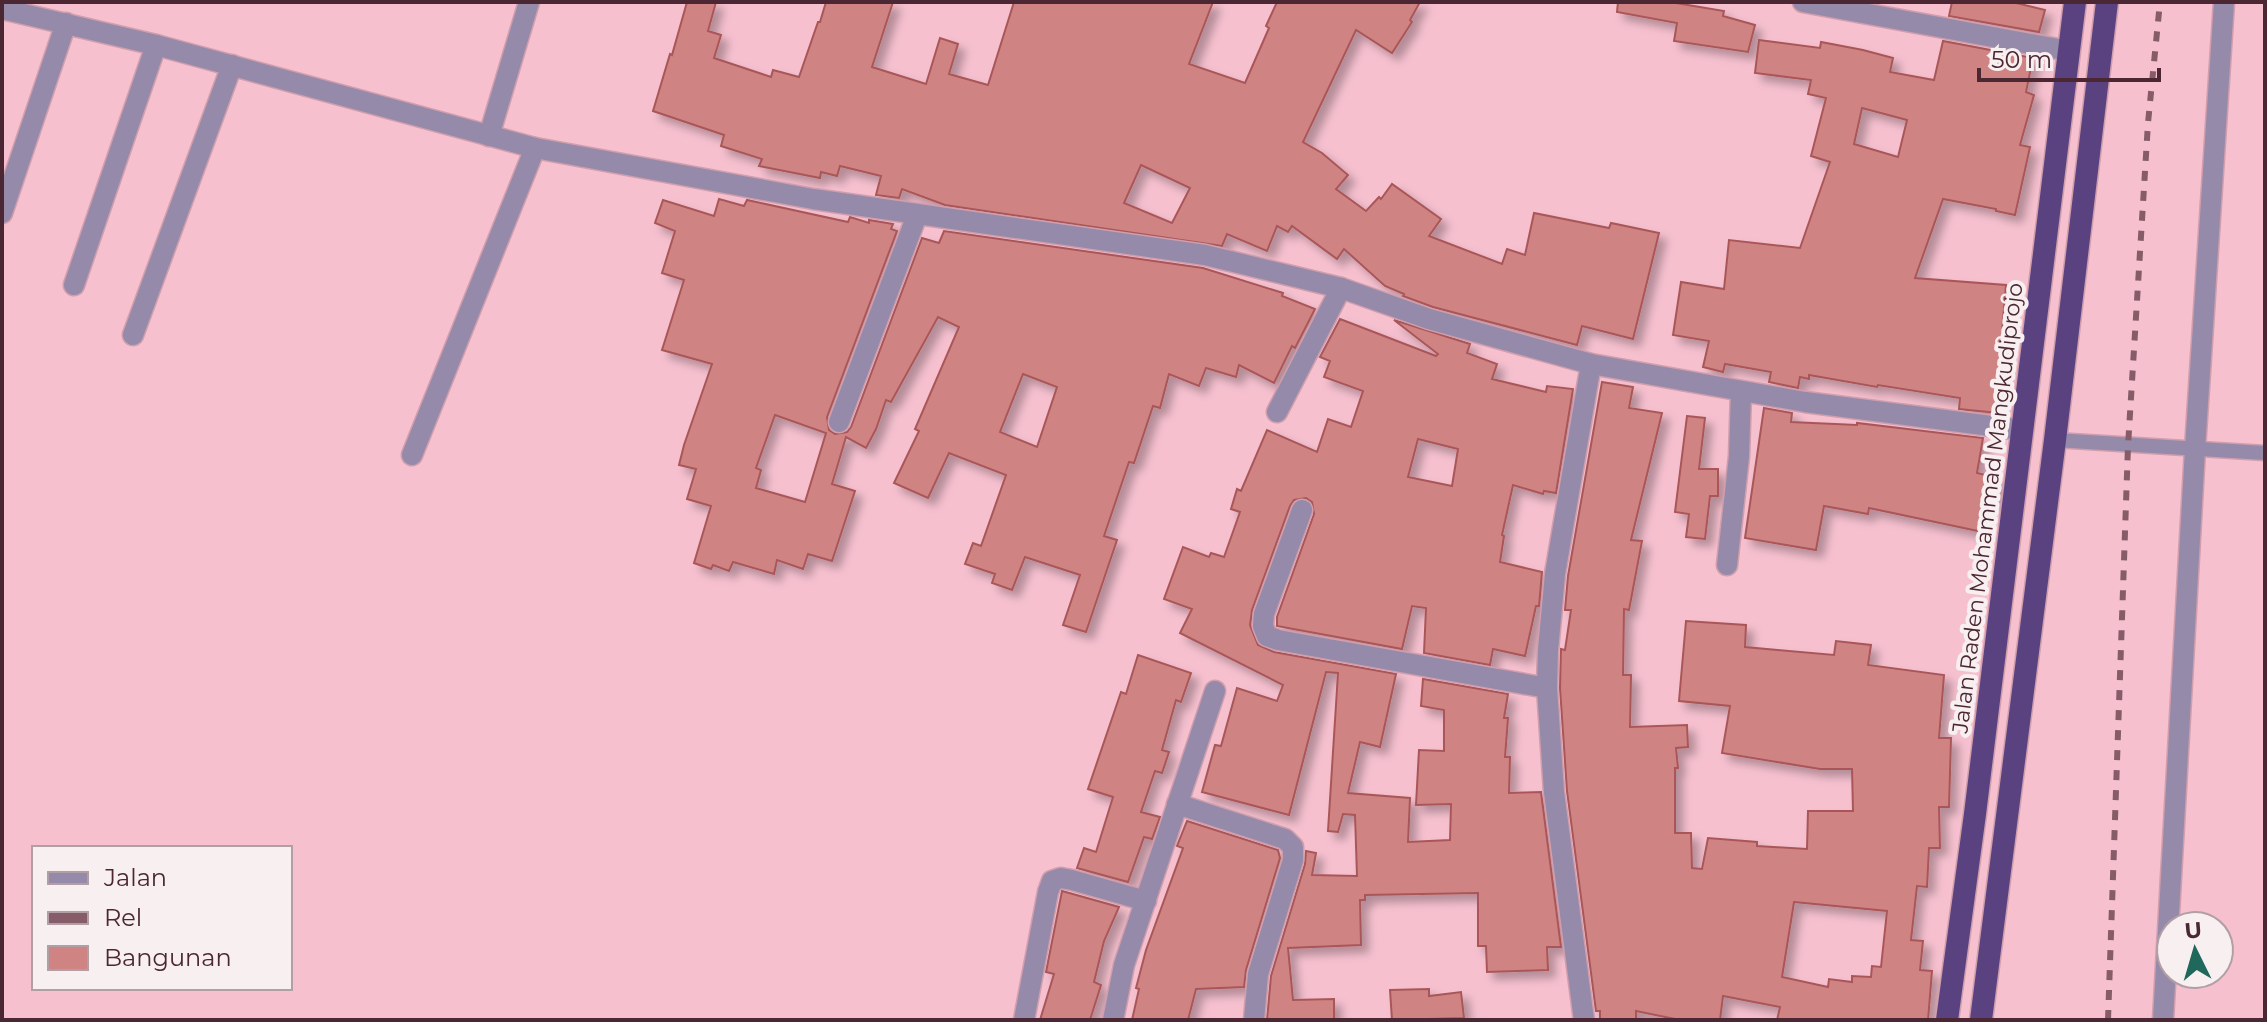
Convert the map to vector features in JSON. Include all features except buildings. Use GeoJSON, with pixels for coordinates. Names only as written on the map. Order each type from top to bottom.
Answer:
{"type":"FeatureCollection","features":[{"type":"Feature","properties":{"kind":"highway","name":"Jalan Raden Mohammad Mangkudiprojo"},"geometry":{"type":"LineString","coordinates":[[1947,1020],[2075,2]]}},
{"type":"Feature","properties":{"kind":"highway"},"geometry":{"type":"LineString","coordinates":[[1949,997],[1962,1008],[1975,1008],[1982,1012],[2107,2]]}},
{"type":"Feature","properties":{"kind":"street"},"geometry":{"type":"LineString","coordinates":[[489,136],[529,2]]}},
{"type":"Feature","properties":{"kind":"street"},"geometry":{"type":"LineString","coordinates":[[1803,2],[2069,51]]}},
{"type":"Feature","properties":{"kind":"street"},"geometry":{"type":"LineString","coordinates":[[2163,1020],[2224,2]]}},
{"type":"Feature","properties":{"kind":"street"},"geometry":{"type":"LineString","coordinates":[[2,9],[156,45],[535,148],[708,181],[917,215],[1205,255],[1341,288],[1429,319],[1591,364],[1741,392],[2022,430]]}},
{"type":"Feature","properties":{"kind":"street"},"geometry":{"type":"LineString","coordinates":[[2,213],[66,23]]}},
{"type":"Feature","properties":{"kind":"street"},"geometry":{"type":"LineString","coordinates":[[74,285],[156,45]]}},
{"type":"Feature","properties":{"kind":"street"},"geometry":{"type":"LineString","coordinates":[[133,335],[232,65]]}},
{"type":"Feature","properties":{"kind":"street"},"geometry":{"type":"LineString","coordinates":[[412,455],[535,148]]}},
{"type":"Feature","properties":{"kind":"street"},"geometry":{"type":"LineString","coordinates":[[839,422],[917,215]]}},
{"type":"Feature","properties":{"kind":"street"},"geometry":{"type":"LineString","coordinates":[[1277,412],[1341,288]]}},
{"type":"Feature","properties":{"kind":"street"},"geometry":{"type":"LineString","coordinates":[[1584,1020],[1554,792],[1547,688],[1551,600],[1591,364]]}},
{"type":"Feature","properties":{"kind":"street"},"geometry":{"type":"LineString","coordinates":[[1727,565],[1739,456],[1741,392]]}},
{"type":"Feature","properties":{"kind":"street"},"geometry":{"type":"LineString","coordinates":[[1302,510],[1264,614],[1263,626],[1267,636],[1547,688]]}},
{"type":"Feature","properties":{"kind":"street"},"geometry":{"type":"LineString","coordinates":[[1113,1020],[1124,965],[1215,691]]}},
{"type":"Feature","properties":{"kind":"street"},"geometry":{"type":"LineString","coordinates":[[1177,804],[1285,839],[1293,847],[1293,860],[1258,974],[1254,1020]]}},
{"type":"Feature","properties":{"kind":"street"},"geometry":{"type":"LineString","coordinates":[[1024,1020],[1052,881],[1061,878],[1072,880],[1146,901]]}},
{"type":"Feature","properties":{"kind":"lane"},"geometry":{"type":"LineString","coordinates":[[2055,440],[2265,453]]}},
{"type":"Feature","properties":{"kind":"railway"},"geometry":{"type":"LineString","coordinates":[[2108,1020],[2128,446],[2148,123],[2160,2]]}}]}
